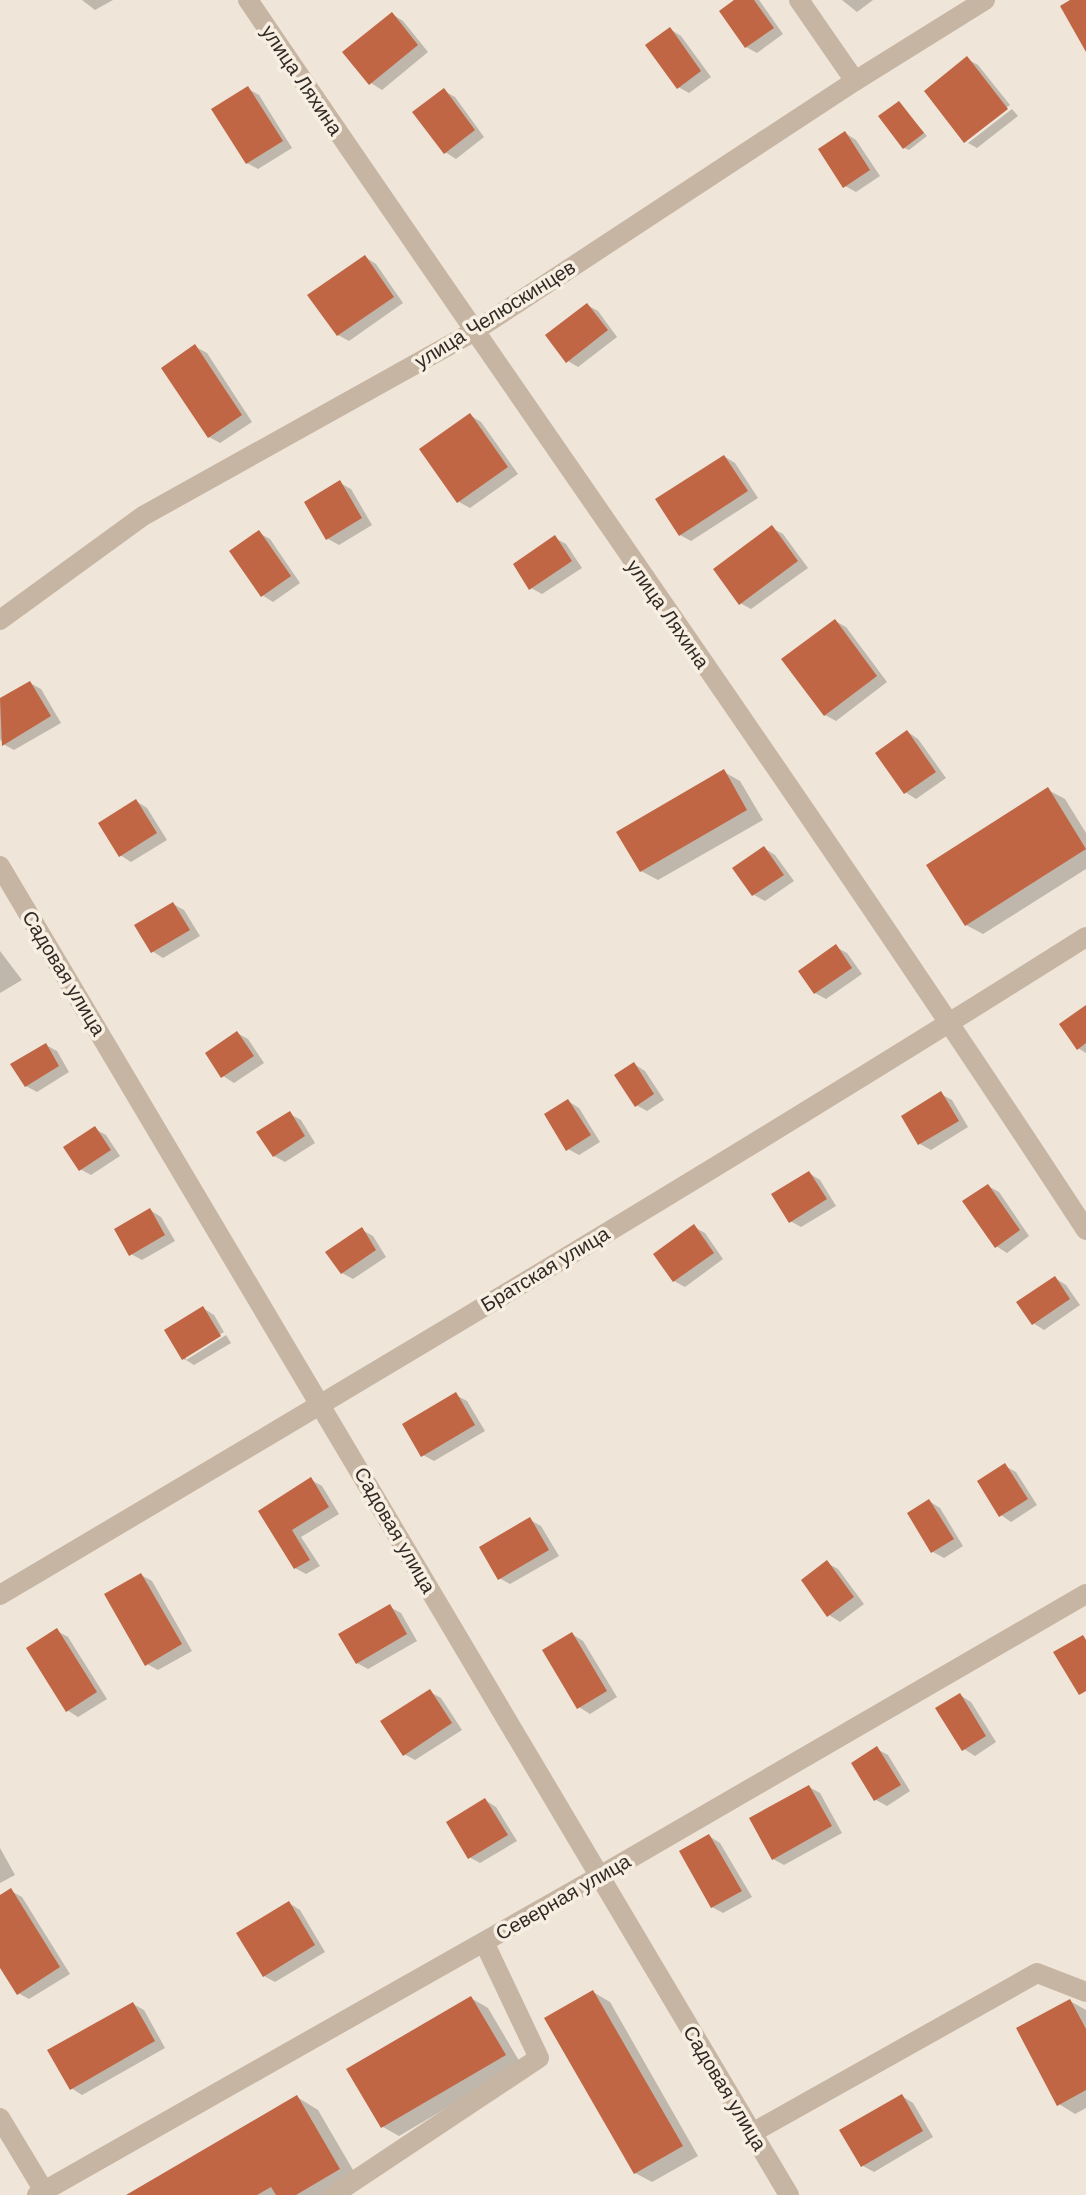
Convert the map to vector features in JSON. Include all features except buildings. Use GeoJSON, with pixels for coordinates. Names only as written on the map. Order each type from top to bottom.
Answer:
{"type":"FeatureCollection","features":[{"type":"Feature","properties":{"kind":"street","name":"улица Ляхина"},"geometry":{"type":"LineString","coordinates":[[248,0],[473,332],[951,1023],[1086,1230]]}},
{"type":"Feature","properties":{"kind":"street"},"geometry":{"type":"LineString","coordinates":[[799,0],[855,81]]}},
{"type":"Feature","properties":{"kind":"street","name":"улица Челюскинцев"},"geometry":{"type":"LineString","coordinates":[[0,620],[143,516],[473,332],[855,81],[985,0]]}},
{"type":"Feature","properties":{"kind":"street","name":"Садовая улица"},"geometry":{"type":"LineString","coordinates":[[0,866],[789,2195]]}},
{"type":"Feature","properties":{"kind":"street","name":"Братская улица"},"geometry":{"type":"LineString","coordinates":[[0,1595],[951,1023],[1086,937]]}},
{"type":"Feature","properties":{"kind":"street","name":"Северная улица"},"geometry":{"type":"LineString","coordinates":[[41,2193],[598,1877],[1086,1594]]}},
{"type":"Feature","properties":{"kind":"street"},"geometry":{"type":"LineString","coordinates":[[333,2195],[539,2058],[484,1942]]}},
{"type":"Feature","properties":{"kind":"street"},"geometry":{"type":"LineString","coordinates":[[752,2133],[1037,1973],[1086,1992]]}},
{"type":"Feature","properties":{"kind":"street"},"geometry":{"type":"LineString","coordinates":[[0,2118],[41,2193]]}}]}
